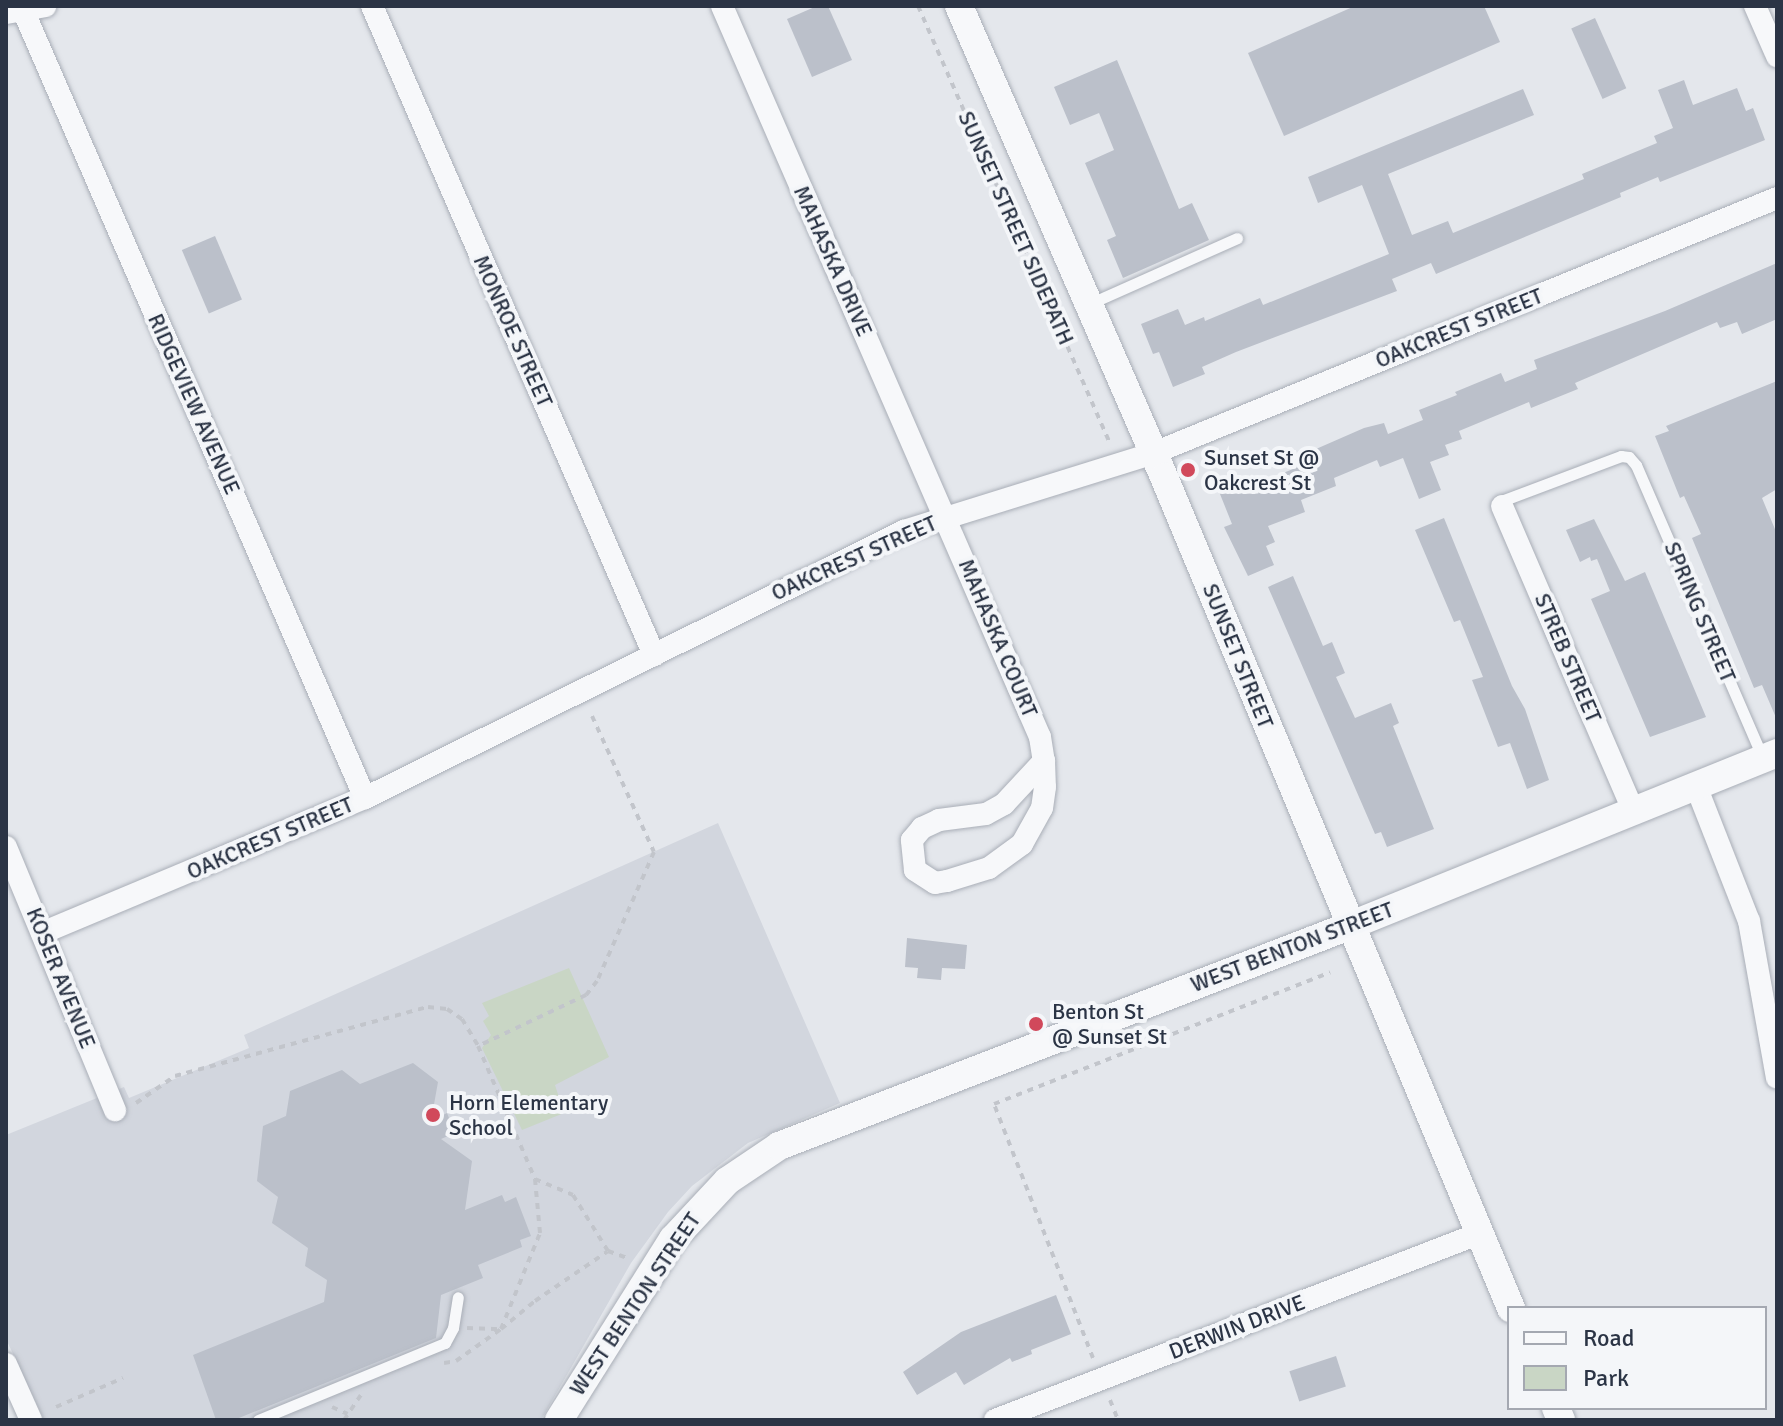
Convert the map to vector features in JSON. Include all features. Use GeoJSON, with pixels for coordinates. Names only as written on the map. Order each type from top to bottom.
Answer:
{"type":"FeatureCollection","features":[{"type":"Feature","properties":{"kind":"street","name":"MONROE STREET"},"geometry":{"type":"LineString","coordinates":[[372,6],[654,655]]}},
{"type":"Feature","properties":{"kind":"street","name":"MAHASKA DRIVE"},"geometry":{"type":"LineString","coordinates":[[722,6],[945,516]]}},
{"type":"Feature","properties":{"kind":"street","name":"SUNSET STREET"},"geometry":{"type":"LineString","coordinates":[[959,6],[1154,453],[1510,1306]]}},
{"type":"Feature","properties":{"kind":"street"},"geometry":{"type":"LineString","coordinates":[[1755,6],[1777,56]]}},
{"type":"Feature","properties":{"kind":"street","name":"RIDGEVIEW AVENUE"},"geometry":{"type":"LineString","coordinates":[[24,10],[365,798]]}},
{"type":"Feature","properties":{"kind":"street","name":"OAKCREST STREET"},"geometry":{"type":"LineString","coordinates":[[42,933],[365,798],[864,549],[945,516],[1154,453],[1777,198]]}},
{"type":"Feature","properties":{"kind":"street","name":"STREB STREET"},"geometry":{"type":"LineString","coordinates":[[1502,506],[1633,810]]}},
{"type":"Feature","properties":{"kind":"street","name":"MAHASKA COURT"},"geometry":{"type":"LineString","coordinates":[[945,516],[1031,714],[1044,761],[1042,808],[1032,830],[1006,858],[969,876],[935,883],[915,870],[912,840],[922,828],[939,820],[986,814],[1004,804],[1044,761]]}},
{"type":"Feature","properties":{"kind":"street","name":"WEST BENTON STREET"},"geometry":{"type":"LineString","coordinates":[[559,1420],[673,1239],[701,1206],[752,1162],[779,1146],[1349,926],[1770,756]]}},
{"type":"Feature","properties":{"kind":"street"},"geometry":{"type":"LineString","coordinates":[[1696,786],[1732,870],[1749,921],[1776,1067]]}},
{"type":"Feature","properties":{"kind":"street","name":"KOSER AVENUE"},"geometry":{"type":"LineString","coordinates":[[6,847],[115,1110]]}},
{"type":"Feature","properties":{"kind":"street","name":"DERWIN DRIVE"},"geometry":{"type":"LineString","coordinates":[[995,1420],[1478,1234]]}},
{"type":"Feature","properties":{"kind":"street"},"geometry":{"type":"LineString","coordinates":[[6,1364],[31,1420]]}},
{"type":"Feature","properties":{"kind":"lane"},"geometry":{"type":"LineString","coordinates":[[1088,304],[1237,238]]}},
{"type":"Feature","properties":{"kind":"lane","name":"SPRING STREET"},"geometry":{"type":"LineString","coordinates":[[1502,506],[1504,500],[1621,456],[1629,457],[1636,465],[1770,756]]}},
{"type":"Feature","properties":{"kind":"lane"},"geometry":{"type":"LineString","coordinates":[[258,1420],[445,1343],[453,1328],[458,1297]]}},
{"type":"Feature","properties":{"kind":"path","name":"SUNSET STREET SIDEPATH"},"geometry":{"type":"LineString","coordinates":[[918,6],[1114,451]]}},
{"type":"Feature","properties":{"kind":"path"},"geometry":{"type":"LineString","coordinates":[[478,1046],[586,995],[597,981],[654,852],[592,716]]}},
{"type":"Feature","properties":{"kind":"path"},"geometry":{"type":"LineString","coordinates":[[1095,1362],[994,1104],[1330,972]]}},
{"type":"Feature","properties":{"kind":"path"},"geometry":{"type":"LineString","coordinates":[[115,1110],[132,1106],[175,1076],[428,1007],[447,1009],[462,1019],[478,1046],[535,1179],[540,1233],[501,1329]]}},
{"type":"Feature","properties":{"kind":"path"},"geometry":{"type":"LineString","coordinates":[[535,1179],[573,1195],[608,1251],[630,1259]]}},
{"type":"Feature","properties":{"kind":"path"},"geometry":{"type":"LineString","coordinates":[[443,1363],[456,1361],[608,1251]]}},
{"type":"Feature","properties":{"kind":"path"},"geometry":{"type":"LineString","coordinates":[[453,1328],[501,1329]]}},
{"type":"Feature","properties":{"kind":"path"},"geometry":{"type":"LineString","coordinates":[[56,1407],[123,1378]]}},
{"type":"Feature","properties":{"kind":"path"},"geometry":{"type":"LineString","coordinates":[[1107,1391],[1118,1420]]}},
{"type":"Feature","properties":{"kind":"shaded area","name":"Horn Elementary School"},"geometry":{"type":"Polygon","coordinates":[[[718,823],[840,1103],[748,1143],[692,1186],[668,1212],[631,1263],[541,1420],[44,1420],[6,1339],[6,1135],[124,1087],[129,1098],[249,1048],[244,1035],[718,823]]]}},
{"type":"Feature","properties":{"kind":"green space"},"geometry":{"type":"Polygon","coordinates":[[[569,968],[609,1057],[555,1085],[564,1113],[522,1130],[482,1048],[491,1035],[483,1021],[489,1016],[482,1003],[569,968]]]}},
{"type":"Feature","properties":{"kind":"building"},"geometry":{"type":"Polygon","coordinates":[[[817,6],[828,6],[852,60],[812,77],[787,19],[817,6]]]}},
{"type":"Feature","properties":{"kind":"building"},"geometry":{"type":"Polygon","coordinates":[[[1355,6],[1484,6],[1500,42],[1284,136],[1248,53],[1355,6]]]}},
{"type":"Feature","properties":{"kind":"building"},"geometry":{"type":"Polygon","coordinates":[[[1595,18],[1626,88],[1603,99],[1571,29],[1595,18]]]}},
{"type":"Feature","properties":{"kind":"building"},"geometry":{"type":"Polygon","coordinates":[[[1117,60],[1179,209],[1192,203],[1209,240],[1123,278],[1107,240],[1116,236],[1085,163],[1114,150],[1099,113],[1070,125],[1054,87],[1117,60]]]}},
{"type":"Feature","properties":{"kind":"building"},"geometry":{"type":"Polygon","coordinates":[[[1684,80],[1693,105],[1737,88],[1746,111],[1753,108],[1765,140],[1660,182],[1658,177],[1620,193],[1621,197],[1436,274],[1431,263],[1392,279],[1397,291],[1236,352],[1202,367],[1205,374],[1173,387],[1159,352],[1153,354],[1141,324],[1178,309],[1185,325],[1204,317],[1205,321],[1260,298],[1263,305],[1389,254],[1362,185],[1318,203],[1308,177],[1523,89],[1534,115],[1388,174],[1412,235],[1448,221],[1453,233],[1584,179],[1582,174],[1657,143],[1654,136],[1673,128],[1658,90],[1684,80]]]}},
{"type":"Feature","properties":{"kind":"building"},"geometry":{"type":"Polygon","coordinates":[[[215,236],[242,300],[209,314],[182,250],[215,236]]]}},
{"type":"Feature","properties":{"kind":"building"},"geometry":{"type":"Polygon","coordinates":[[[1777,263],[1777,319],[1742,334],[1737,322],[1720,328],[1717,322],[1575,383],[1578,389],[1531,408],[1529,402],[1459,431],[1462,439],[1445,445],[1449,455],[1430,462],[1441,490],[1419,499],[1403,458],[1380,467],[1377,460],[1334,478],[1336,486],[1301,500],[1305,512],[1268,526],[1275,542],[1266,546],[1274,565],[1248,576],[1224,527],[1232,524],[1218,489],[1247,476],[1251,486],[1303,465],[1300,456],[1364,428],[1384,423],[1388,434],[1423,420],[1419,410],[1457,395],[1455,392],[1501,373],[1505,382],[1537,369],[1534,360],[1665,311],[1777,263]]]}},
{"type":"Feature","properties":{"kind":"building"},"geometry":{"type":"Polygon","coordinates":[[[1777,381],[1777,489],[1762,498],[1777,534],[1777,720],[1762,685],[1754,688],[1692,538],[1701,534],[1684,496],[1680,498],[1655,436],[1669,431],[1666,426],[1777,381]]]}},
{"type":"Feature","properties":{"kind":"building"},"geometry":{"type":"Polygon","coordinates":[[[1444,518],[1512,686],[1525,709],[1549,780],[1527,789],[1510,743],[1498,747],[1472,680],[1483,677],[1460,620],[1454,622],[1415,530],[1444,518]]]}},
{"type":"Feature","properties":{"kind":"building"},"geometry":{"type":"Polygon","coordinates":[[[1594,519],[1625,581],[1645,572],[1706,717],[1650,737],[1591,599],[1610,591],[1597,559],[1591,561],[1590,557],[1580,562],[1566,530],[1594,519]]]}},
{"type":"Feature","properties":{"kind":"building"},"geometry":{"type":"Polygon","coordinates":[[[1293,576],[1323,646],[1332,642],[1345,673],[1336,677],[1355,718],[1391,703],[1399,723],[1393,726],[1434,829],[1387,847],[1381,832],[1375,834],[1268,587],[1293,576]]]}},
{"type":"Feature","properties":{"kind":"building"},"geometry":{"type":"Polygon","coordinates":[[[907,938],[967,945],[965,969],[942,968],[941,980],[917,978],[918,968],[905,967],[907,938]]]}},
{"type":"Feature","properties":{"kind":"building","name":"Horn Elementary School"},"geometry":{"type":"Polygon","coordinates":[[[413,1063],[438,1082],[431,1121],[447,1113],[455,1133],[441,1139],[472,1161],[465,1210],[502,1195],[505,1202],[516,1197],[531,1236],[520,1240],[522,1247],[478,1265],[483,1278],[441,1295],[436,1338],[234,1420],[216,1420],[193,1355],[324,1302],[327,1280],[305,1266],[308,1248],[272,1223],[278,1197],[257,1181],[263,1126],[286,1116],[290,1091],[342,1070],[360,1084],[413,1063]]]}},
{"type":"Feature","properties":{"kind":"building"},"geometry":{"type":"Polygon","coordinates":[[[1056,1295],[1071,1334],[1031,1350],[1032,1354],[1012,1362],[1010,1358],[964,1385],[956,1372],[917,1395],[903,1372],[961,1332],[1056,1295]]]}},
{"type":"Feature","properties":{"kind":"building"},"geometry":{"type":"Polygon","coordinates":[[[1336,1356],[1346,1386],[1299,1402],[1289,1371],[1336,1356]]]}},
{"type":"Feature","properties":{"kind":"place","name":"Sunset St @ Oakcrest St"},"geometry":{"type":"Point","coordinates":[1188,470]}},
{"type":"Feature","properties":{"kind":"place","name":"Benton St @ Sunset St"},"geometry":{"type":"Point","coordinates":[1036,1024]}},
{"type":"Feature","properties":{"kind":"place","name":"Horn Elementary School"},"geometry":{"type":"Point","coordinates":[433,1115]}}]}
